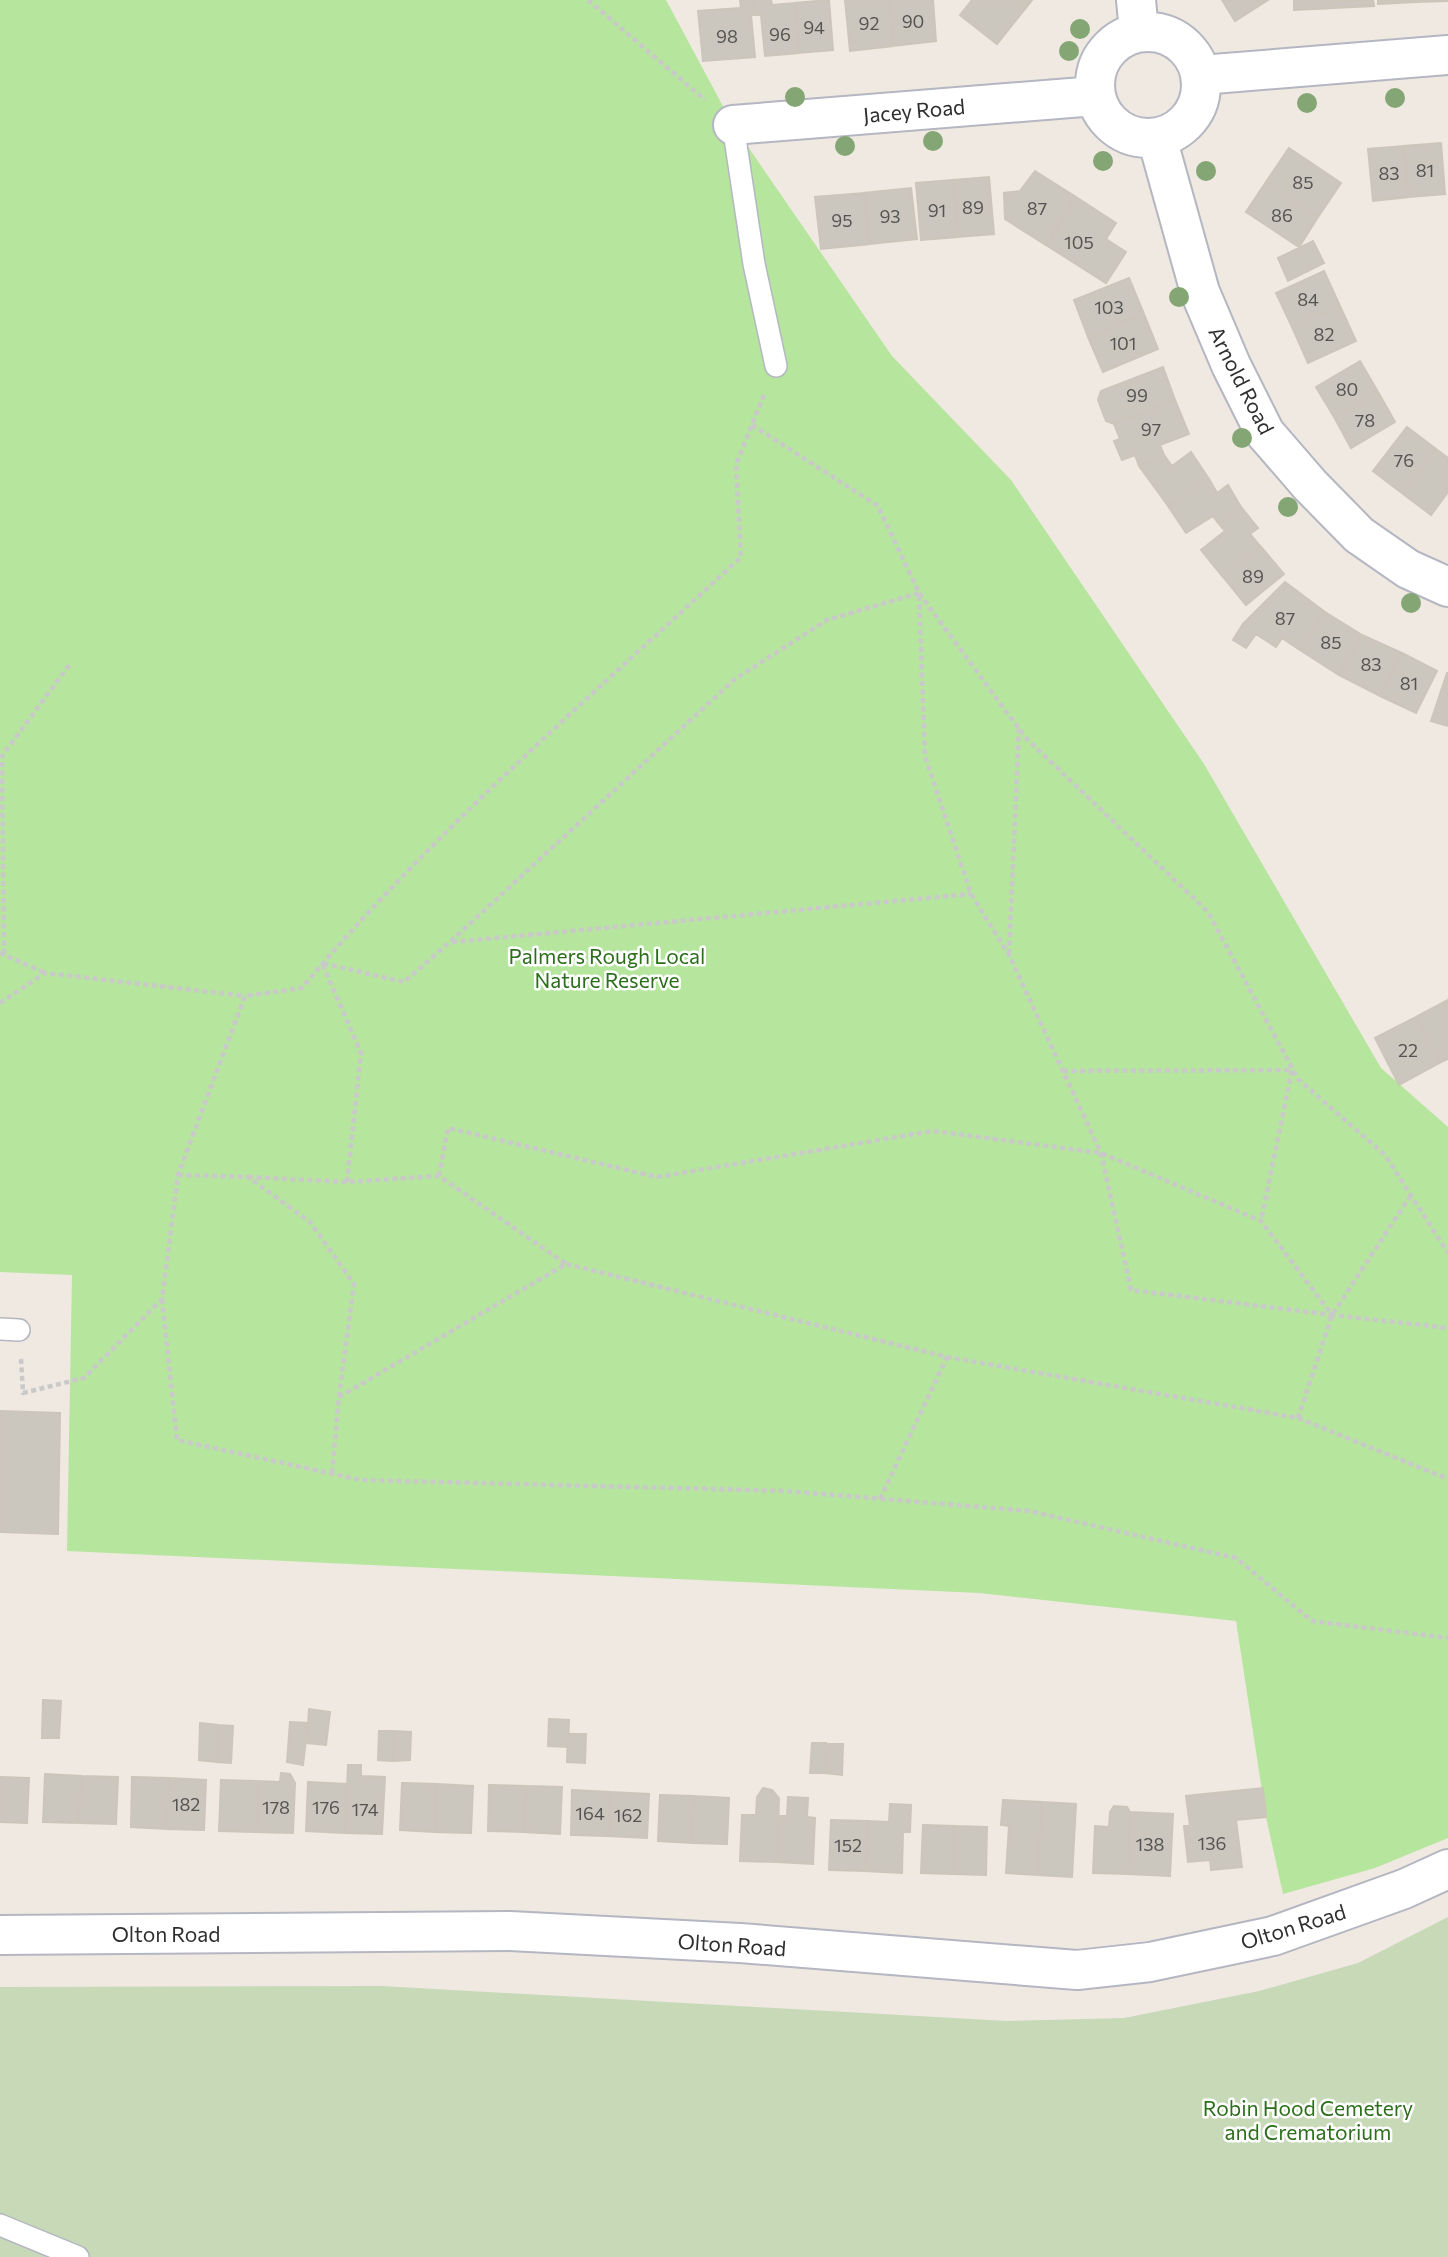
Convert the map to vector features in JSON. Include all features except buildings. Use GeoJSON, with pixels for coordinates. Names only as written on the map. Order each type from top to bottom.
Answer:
{"type":"FeatureCollection","features":[{"type":"Feature","properties":{"kind":"street"},"geometry":{"type":"LineString","coordinates":[[1138,16],[1160,33],[1179,41],[1194,57],[1200,75],[1200,97],[1192,117],[1176,131],[1157,138],[1136,137],[1116,129],[1102,113],[1095,96],[1096,73],[1104,54],[1138,16]]}},
{"type":"Feature","properties":{"kind":"street"},"geometry":{"type":"LineString","coordinates":[[1200,75],[1448,55]]}},
{"type":"Feature","properties":{"kind":"street","name":"Jacey Road"},"geometry":{"type":"LineString","coordinates":[[733,124],[1095,96]]}},
{"type":"Feature","properties":{"kind":"street","name":"Arnold Road"},"geometry":{"type":"LineString","coordinates":[[1157,138],[1199,292],[1265,433],[1310,485],[1359,534],[1408,569],[1448,587]]}},
{"type":"Feature","properties":{"kind":"street","name":"Olton Road"},"geometry":{"type":"LineString","coordinates":[[0,1935],[510,1931],[740,1943],[1077,1970],[1150,1962],[1273,1936],[1404,1889],[1448,1869]]}},
{"type":"Feature","properties":{"kind":"lane"},"geometry":{"type":"LineString","coordinates":[[733,124],[754,264],[776,366]]}},
{"type":"Feature","properties":{"kind":"lane"},"geometry":{"type":"LineString","coordinates":[[0,2225],[78,2257]]}},
{"type":"Feature","properties":{"kind":"path"},"geometry":{"type":"LineString","coordinates":[[588,0],[733,124]]}},
{"type":"Feature","properties":{"kind":"path"},"geometry":{"type":"LineString","coordinates":[[70,664],[1,759],[2,954],[46,973],[245,996],[302,988],[343,938],[481,799],[741,557],[736,465],[776,366]]}},
{"type":"Feature","properties":{"kind":"path"},"geometry":{"type":"LineString","coordinates":[[752,425],[878,506],[919,593],[1019,729],[1208,912],[1297,1079],[1385,1155],[1448,1253]]}},
{"type":"Feature","properties":{"kind":"path"},"geometry":{"type":"LineString","coordinates":[[919,593],[925,756],[971,894],[1009,954],[1101,1153],[1131,1290],[1448,1328]]}},
{"type":"Feature","properties":{"kind":"path"},"geometry":{"type":"LineString","coordinates":[[322,963],[404,982],[735,679],[827,620],[919,593]]}},
{"type":"Feature","properties":{"kind":"path"},"geometry":{"type":"LineString","coordinates":[[1009,954],[1019,729]]}},
{"type":"Feature","properties":{"kind":"path"},"geometry":{"type":"LineString","coordinates":[[450,942],[971,894]]}},
{"type":"Feature","properties":{"kind":"path"},"geometry":{"type":"LineString","coordinates":[[322,963],[361,1053],[347,1182]]}},
{"type":"Feature","properties":{"kind":"path"},"geometry":{"type":"LineString","coordinates":[[0,1003],[46,973]]}},
{"type":"Feature","properties":{"kind":"path"},"geometry":{"type":"LineString","coordinates":[[245,996],[178,1175],[162,1299],[177,1440],[361,1480],[786,1491],[1029,1511],[1236,1558],[1312,1621],[1448,1638]]}},
{"type":"Feature","properties":{"kind":"path"},"geometry":{"type":"LineString","coordinates":[[1063,1071],[1292,1070]]}},
{"type":"Feature","properties":{"kind":"path"},"geometry":{"type":"LineString","coordinates":[[1261,1221],[1292,1070]]}},
{"type":"Feature","properties":{"kind":"path"},"geometry":{"type":"LineString","coordinates":[[439,1176],[448,1128],[657,1177],[933,1131],[1101,1153],[1261,1221],[1332,1315]]}},
{"type":"Feature","properties":{"kind":"path"},"geometry":{"type":"LineString","coordinates":[[178,1175],[347,1182],[439,1176],[566,1264],[947,1357],[1298,1418],[1448,1479]]}},
{"type":"Feature","properties":{"kind":"path"},"geometry":{"type":"LineString","coordinates":[[248,1177],[310,1222],[354,1284],[332,1473]]}},
{"type":"Feature","properties":{"kind":"path"},"geometry":{"type":"LineString","coordinates":[[1298,1418],[1332,1315],[1411,1195]]}},
{"type":"Feature","properties":{"kind":"path"},"geometry":{"type":"LineString","coordinates":[[339,1397],[566,1264]]}},
{"type":"Feature","properties":{"kind":"path"},"geometry":{"type":"LineString","coordinates":[[9,1329],[23,1393],[84,1378],[162,1299]]}},
{"type":"Feature","properties":{"kind":"path"},"geometry":{"type":"LineString","coordinates":[[880,1499],[947,1357]]}},
{"type":"Feature","properties":{"kind":"green space","name":"Palmers Rough Local Nature Reserve"},"geometry":{"type":"Polygon","coordinates":[[[0,0],[666,0],[733,125],[892,356],[1011,480],[1204,764],[1381,1068],[1448,1127],[1448,1838],[1375,1868],[1283,1894],[1266,1817],[1236,1621],[979,1593],[67,1551],[72,1275],[0,1272],[0,0]]]}},
{"type":"Feature","properties":{"kind":"green space","name":"Robin Hood Cemetery and Crematorium"},"geometry":{"type":"Polygon","coordinates":[[[1448,1917],[1448,2257],[0,2257],[0,1987],[382,1986],[1007,2021],[1124,2018],[1259,1991],[1358,1963],[1448,1917]]]}}]}
